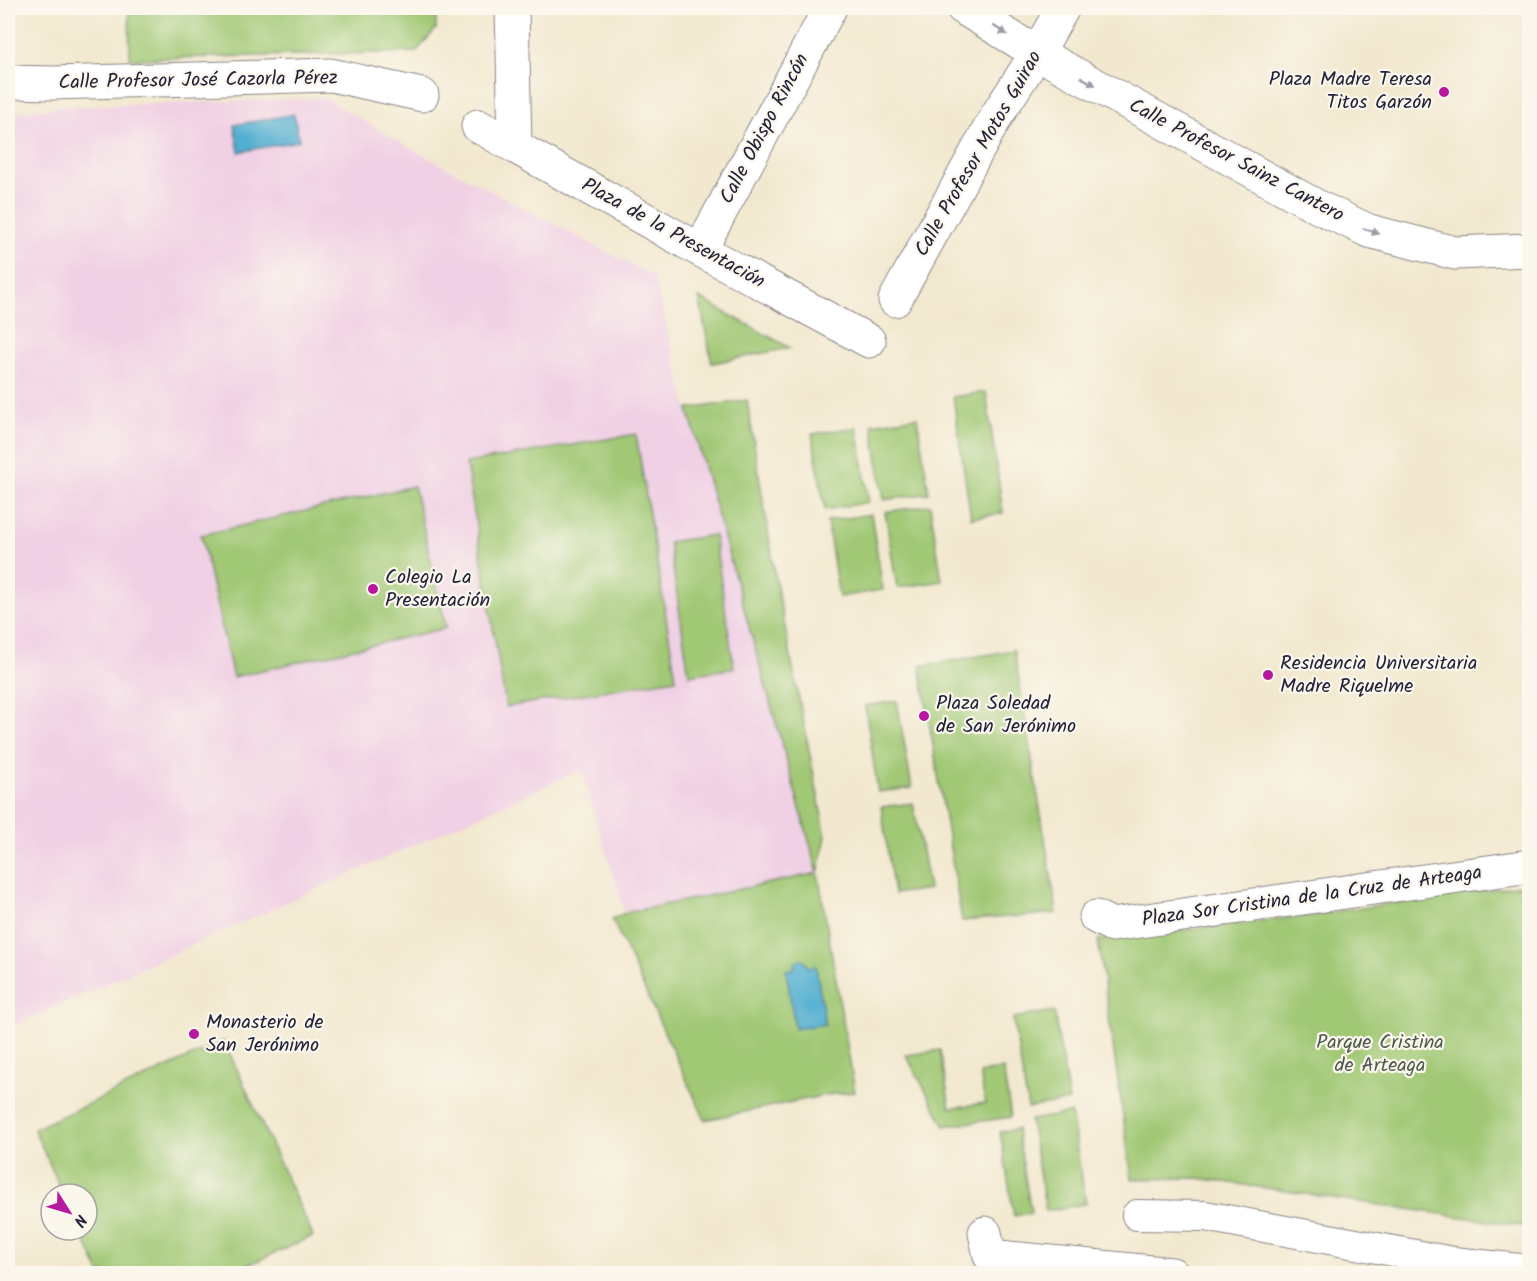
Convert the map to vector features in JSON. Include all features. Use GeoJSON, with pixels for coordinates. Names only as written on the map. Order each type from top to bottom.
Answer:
{"type":"FeatureCollection","features":[{"type":"Feature","properties":{"kind":"street"},"geometry":{"type":"LineString","coordinates":[[512,8],[514,145]]}},
{"type":"Feature","properties":{"kind":"street","name":"Calle Obispo Rincón"},"geometry":{"type":"LineString","coordinates":[[700,250],[830,8]]}},
{"type":"Feature","properties":{"kind":"street","name":"Calle Profesor Sainz Cantero"},"geometry":{"type":"LineString","coordinates":[[963,8],[1037,53],[1318,207],[1370,231],[1455,253],[1530,250]]}},
{"type":"Feature","properties":{"kind":"street","name":"Calle Profesor Motos Guirao"},"geometry":{"type":"LineString","coordinates":[[895,300],[997,115],[1063,8]]}},
{"type":"Feature","properties":{"kind":"street","name":"Calle Profesor José Cazorla Pérez"},"geometry":{"type":"LineString","coordinates":[[8,82],[52,83],[331,75],[422,95]]}},
{"type":"Feature","properties":{"kind":"street","name":"Plaza de la Presentación"},"geometry":{"type":"LineString","coordinates":[[478,126],[869,341]]}},
{"type":"Feature","properties":{"kind":"street","name":"Plaza Sor Cristina de la Cruz de Arteaga"},"geometry":{"type":"LineString","coordinates":[[1096,917],[1112,925],[1530,866]]}},
{"type":"Feature","properties":{"kind":"street"},"geometry":{"type":"LineString","coordinates":[[986,1233],[990,1256],[1050,1267],[1172,1274]]}},
{"type":"Feature","properties":{"kind":"lane"},"geometry":{"type":"LineString","coordinates":[[1137,1215],[1205,1216],[1453,1262],[1530,1270]]}},
{"type":"Feature","properties":{"kind":"shaded area","name":"Colegio La Presentación"},"geometry":{"type":"Polygon","coordinates":[[[325,98],[412,149],[654,277],[688,409],[818,873],[625,913],[581,770],[8,1028],[8,113],[58,107],[325,98]]]}},
{"type":"Feature","properties":{"kind":"green space"},"geometry":{"type":"Polygon","coordinates":[[[436,8],[436,29],[416,52],[130,59],[129,9],[436,8]]]}},
{"type":"Feature","properties":{"kind":"green space"},"geometry":{"type":"Polygon","coordinates":[[[699,298],[790,348],[712,363],[699,298]]]}},
{"type":"Feature","properties":{"kind":"green space"},"geometry":{"type":"Polygon","coordinates":[[[986,392],[1003,513],[971,518],[953,397],[986,392]]]}},
{"type":"Feature","properties":{"kind":"green space"},"geometry":{"type":"Polygon","coordinates":[[[747,400],[777,587],[826,837],[818,873],[688,409],[747,400]]]}},
{"type":"Feature","properties":{"kind":"green space"},"geometry":{"type":"Polygon","coordinates":[[[917,417],[929,493],[884,500],[872,424],[917,417]]]}},
{"type":"Feature","properties":{"kind":"green space"},"geometry":{"type":"Polygon","coordinates":[[[857,427],[869,502],[825,510],[812,434],[857,427]]]}},
{"type":"Feature","properties":{"kind":"green space"},"geometry":{"type":"Polygon","coordinates":[[[636,434],[676,679],[506,707],[466,463],[636,434]]]}},
{"type":"Feature","properties":{"kind":"green space"},"geometry":{"type":"Polygon","coordinates":[[[414,486],[446,628],[233,677],[201,535],[414,486]]]}},
{"type":"Feature","properties":{"kind":"green space"},"geometry":{"type":"Polygon","coordinates":[[[930,505],[942,581],[897,588],[885,512],[930,505]]]}},
{"type":"Feature","properties":{"kind":"green space"},"geometry":{"type":"Polygon","coordinates":[[[871,514],[883,590],[839,597],[827,521],[871,514]]]}},
{"type":"Feature","properties":{"kind":"green space"},"geometry":{"type":"Polygon","coordinates":[[[714,535],[734,668],[689,675],[669,542],[714,535]]]}},
{"type":"Feature","properties":{"kind":"green space"},"geometry":{"type":"Polygon","coordinates":[[[1014,650],[1057,913],[962,921],[920,666],[1014,650]]]}},
{"type":"Feature","properties":{"kind":"green space"},"geometry":{"type":"Polygon","coordinates":[[[897,701],[912,788],[878,792],[865,706],[897,701]]]}},
{"type":"Feature","properties":{"kind":"green space"},"geometry":{"type":"Polygon","coordinates":[[[913,803],[929,889],[894,894],[881,807],[913,803]]]}},
{"type":"Feature","properties":{"kind":"green space"},"geometry":{"type":"Polygon","coordinates":[[[818,873],[855,1092],[826,1095],[705,1120],[612,919],[625,913],[818,873]],[[816,967],[787,970],[824,1024],[816,967]]]}},
{"type":"Feature","properties":{"kind":"green space","name":"Parque Cristina de Arteaga"},"geometry":{"type":"Polygon","coordinates":[[[1529,884],[1529,1227],[1197,1178],[1132,1179],[1098,940],[1296,917],[1529,884]]]}},
{"type":"Feature","properties":{"kind":"green space"},"geometry":{"type":"Polygon","coordinates":[[[1054,1011],[1069,1101],[1028,1108],[1013,1018],[1054,1011]]]}},
{"type":"Feature","properties":{"kind":"green space"},"geometry":{"type":"Polygon","coordinates":[[[224,1041],[313,1236],[230,1273],[100,1273],[86,1242],[99,1242],[99,1182],[58,1182],[34,1129],[224,1041]]]}},
{"type":"Feature","properties":{"kind":"green space"},"geometry":{"type":"Polygon","coordinates":[[[940,1050],[950,1108],[985,1103],[980,1073],[1003,1069],[1011,1117],[945,1126],[906,1055],[940,1050]]]}},
{"type":"Feature","properties":{"kind":"green space"},"geometry":{"type":"Polygon","coordinates":[[[1071,1113],[1086,1204],[1046,1211],[1030,1120],[1071,1113]]]}},
{"type":"Feature","properties":{"kind":"green space"},"geometry":{"type":"Polygon","coordinates":[[[1017,1129],[1031,1213],[1014,1216],[1000,1132],[1017,1129]]]}},
{"type":"Feature","properties":{"kind":"water"},"geometry":{"type":"Polygon","coordinates":[[[294,114],[299,141],[239,152],[234,125],[294,114]]]}},
{"type":"Feature","properties":{"kind":"water"},"geometry":{"type":"Polygon","coordinates":[[[801,959],[808,967],[816,966],[825,1024],[795,1029],[786,970],[793,969],[795,963],[801,959]]]}},
{"type":"Feature","properties":{"kind":"place","name":"Plaza Madre Teresa Titos Garzón"},"geometry":{"type":"Point","coordinates":[1444,92]}},
{"type":"Feature","properties":{"kind":"place","name":"Colegio La Presentación"},"geometry":{"type":"Point","coordinates":[373,589]}},
{"type":"Feature","properties":{"kind":"place","name":"Residencia Universitaria Madre Riquelme"},"geometry":{"type":"Point","coordinates":[1268,675]}},
{"type":"Feature","properties":{"kind":"place","name":"Plaza Soledad de San Jerónimo"},"geometry":{"type":"Point","coordinates":[924,716]}},
{"type":"Feature","properties":{"kind":"place","name":"Monasterio de San Jerónimo"},"geometry":{"type":"Point","coordinates":[194,1034]}}]}
